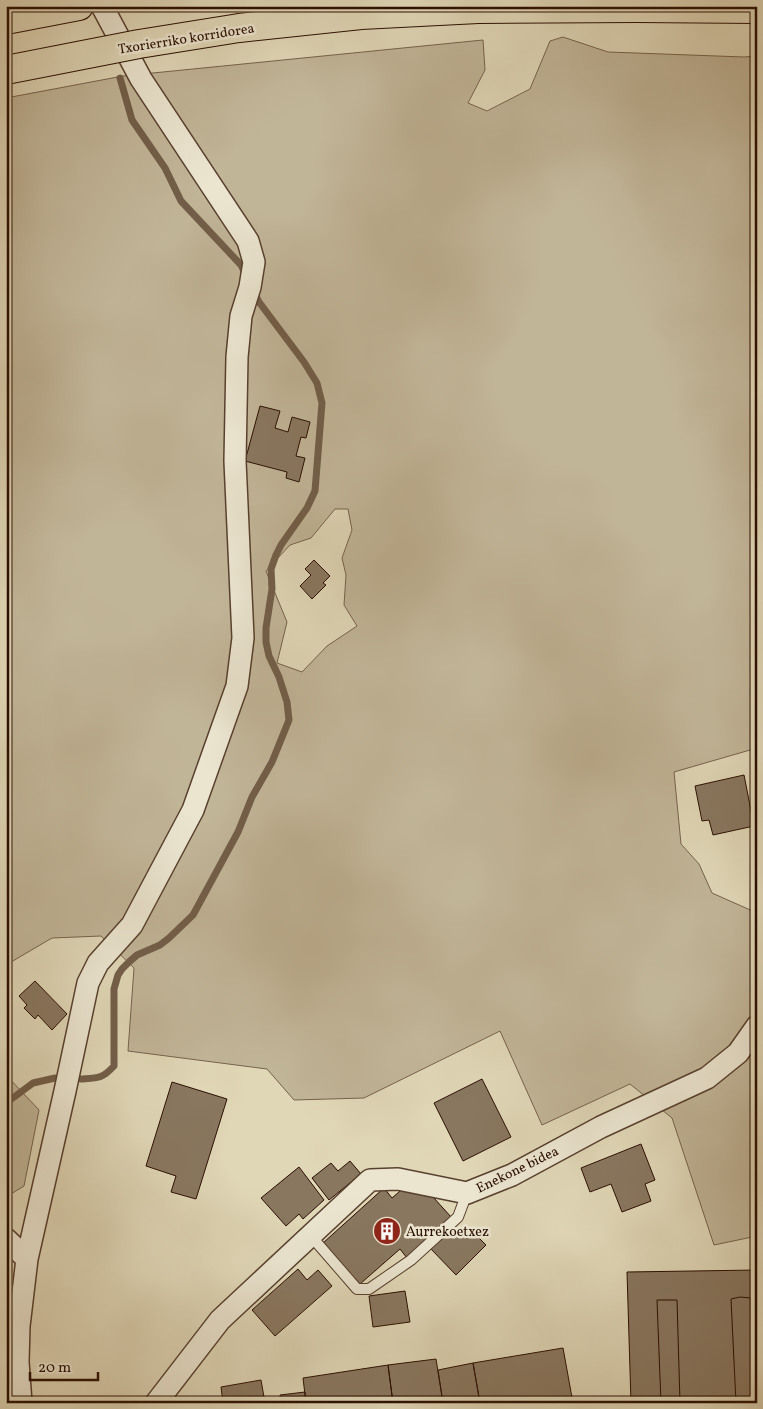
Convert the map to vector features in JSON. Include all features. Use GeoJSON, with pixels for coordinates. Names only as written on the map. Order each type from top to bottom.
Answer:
{"type":"FeatureCollection","features":[{"type":"Feature","properties":{"kind":"highway"},"geometry":{"type":"LineString","coordinates":[[6,20],[79,6]]}},
{"type":"Feature","properties":{"kind":"highway","name":"Txorierriko korridorea"},"geometry":{"type":"LineString","coordinates":[[6,70],[139,44],[239,28],[361,15],[478,10],[757,9]]}},
{"type":"Feature","properties":{"kind":"street"},"geometry":{"type":"LineString","coordinates":[[21,1403],[18,1362],[19,1326],[27,1259],[88,982],[98,963],[132,925],[193,810],[237,686],[243,638],[235,461],[237,357],[241,316],[250,286],[254,262],[248,241],[141,79],[102,6]]}},
{"type":"Feature","properties":{"kind":"street","name":"Enekone bidea"},"geometry":{"type":"LineString","coordinates":[[156,1403],[220,1320],[370,1180],[398,1180],[467,1193],[512,1175],[601,1127],[707,1078],[738,1053],[757,1026]]}},
{"type":"Feature","properties":{"kind":"street"},"geometry":{"type":"LineString","coordinates":[[6,1239],[27,1259]]}},
{"type":"Feature","properties":{"kind":"lane"},"geometry":{"type":"LineString","coordinates":[[311,1236],[357,1289],[369,1289],[412,1260],[458,1217],[467,1193]]}},
{"type":"Feature","properties":{"kind":"shaded area"},"geometry":{"type":"Polygon","coordinates":[[[563,37],[608,52],[757,56],[757,748],[674,772],[681,844],[699,864],[712,893],[757,913],[757,1236],[714,1245],[672,1118],[630,1084],[542,1125],[500,1031],[364,1098],[294,1100],[267,1069],[128,1051],[134,968],[101,936],[52,938],[6,965],[6,98],[123,76],[483,40],[485,70],[468,103],[487,111],[530,89],[550,41],[563,37]],[[335,509],[311,538],[290,545],[266,571],[287,622],[277,663],[302,672],[327,646],[357,626],[344,605],[346,575],[342,558],[352,530],[348,509],[335,509]]]}},
{"type":"Feature","properties":{"kind":"shaded area"},"geometry":{"type":"Polygon","coordinates":[[[6,1075],[39,1110],[24,1186],[6,1197],[6,1075]]]}},
{"type":"Feature","properties":{"kind":"building"},"geometry":{"type":"Polygon","coordinates":[[[260,406],[280,411],[275,428],[288,432],[292,417],[310,422],[306,438],[301,437],[296,456],[305,458],[299,482],[286,478],[287,472],[245,461],[260,406]]]}},
{"type":"Feature","properties":{"kind":"building"},"geometry":{"type":"Polygon","coordinates":[[[314,560],[330,576],[323,583],[326,585],[312,599],[300,586],[311,575],[305,569],[314,560]]]}},
{"type":"Feature","properties":{"kind":"building"},"geometry":{"type":"Polygon","coordinates":[[[744,775],[754,826],[713,835],[709,820],[702,821],[695,786],[744,775]]]}},
{"type":"Feature","properties":{"kind":"building"},"geometry":{"type":"Polygon","coordinates":[[[35,981],[67,1014],[52,1030],[38,1015],[35,1019],[24,1008],[27,1005],[19,996],[35,981]]]}},
{"type":"Feature","properties":{"kind":"building"},"geometry":{"type":"Polygon","coordinates":[[[482,1079],[511,1137],[463,1161],[434,1103],[482,1079]]]}},
{"type":"Feature","properties":{"kind":"building"},"geometry":{"type":"Polygon","coordinates":[[[172,1082],[227,1099],[196,1199],[171,1192],[176,1176],[146,1166],[172,1082]]]}},
{"type":"Feature","properties":{"kind":"building"},"geometry":{"type":"Polygon","coordinates":[[[641,1144],[655,1180],[645,1184],[651,1201],[622,1212],[611,1184],[590,1192],[581,1168],[641,1144]]]}},
{"type":"Feature","properties":{"kind":"building"},"geometry":{"type":"Polygon","coordinates":[[[350,1161],[361,1174],[329,1200],[312,1178],[331,1163],[338,1171],[350,1161]]]}},
{"type":"Feature","properties":{"kind":"building"},"geometry":{"type":"Polygon","coordinates":[[[299,1167],[324,1200],[303,1219],[299,1214],[286,1226],[261,1198],[299,1167]]]}},
{"type":"Feature","properties":{"kind":"building","name":"Aurrekoetxez"},"geometry":{"type":"Polygon","coordinates":[[[407,1185],[415,1194],[424,1187],[452,1218],[407,1258],[400,1249],[360,1284],[323,1243],[384,1188],[392,1198],[407,1185]]]}},
{"type":"Feature","properties":{"kind":"building"},"geometry":{"type":"Polygon","coordinates":[[[454,1226],[467,1239],[474,1233],[486,1245],[456,1275],[431,1249],[454,1226]]]}},
{"type":"Feature","properties":{"kind":"building"},"geometry":{"type":"Polygon","coordinates":[[[298,1269],[307,1280],[318,1270],[332,1286],[275,1336],[252,1310],[298,1269]]]}},
{"type":"Feature","properties":{"kind":"building"},"geometry":{"type":"Polygon","coordinates":[[[757,1270],[757,1403],[631,1403],[627,1272],[757,1270]]]}},
{"type":"Feature","properties":{"kind":"building"},"geometry":{"type":"Polygon","coordinates":[[[405,1291],[410,1322],[373,1327],[369,1296],[405,1291]]]}},
{"type":"Feature","properties":{"kind":"building"},"geometry":{"type":"Polygon","coordinates":[[[740,1297],[751,1298],[753,1403],[736,1403],[731,1299],[740,1297]]]}},
{"type":"Feature","properties":{"kind":"building"},"geometry":{"type":"Polygon","coordinates":[[[657,1300],[677,1300],[680,1403],[661,1403],[657,1300]]]}},
{"type":"Feature","properties":{"kind":"building"},"geometry":{"type":"Polygon","coordinates":[[[563,1348],[573,1403],[480,1403],[473,1363],[563,1348]]]}},
{"type":"Feature","properties":{"kind":"building"},"geometry":{"type":"Polygon","coordinates":[[[436,1359],[443,1403],[393,1403],[388,1365],[436,1359]]]}},
{"type":"Feature","properties":{"kind":"building"},"geometry":{"type":"Polygon","coordinates":[[[473,1363],[480,1403],[443,1403],[438,1370],[473,1363]]]}},
{"type":"Feature","properties":{"kind":"building"},"geometry":{"type":"Polygon","coordinates":[[[388,1365],[393,1403],[306,1403],[303,1378],[388,1365]]]}},
{"type":"Feature","properties":{"kind":"building"},"geometry":{"type":"Polygon","coordinates":[[[261,1380],[265,1403],[223,1403],[221,1387],[261,1380]]]}},
{"type":"Feature","properties":{"kind":"building"},"geometry":{"type":"Polygon","coordinates":[[[305,1392],[306,1403],[281,1403],[280,1395],[305,1392]]]}},
{"type":"Feature","properties":{"kind":"waterway"},"geometry":{"type":"LineString","coordinates":[[120,78],[132,120],[165,168],[181,201],[241,265],[246,275]]}},
{"type":"Feature","properties":{"kind":"waterway"},"geometry":{"type":"LineString","coordinates":[[81,1079],[99,1077],[114,1066],[114,989],[118,975],[137,955],[160,945],[193,915],[238,832],[252,797],[272,762],[289,720],[287,702],[279,677],[269,656],[266,642],[266,628],[272,589],[271,569],[281,545],[307,508],[315,491],[322,403],[317,383],[304,362],[259,302],[254,292]]}},
{"type":"Feature","properties":{"kind":"waterway"},"geometry":{"type":"LineString","coordinates":[[6,1103],[33,1083],[55,1078]]}},
{"type":"Feature","properties":{"kind":"place","name":"Aurrekoetxez"},"geometry":{"type":"Point","coordinates":[387,1231]}}]}
